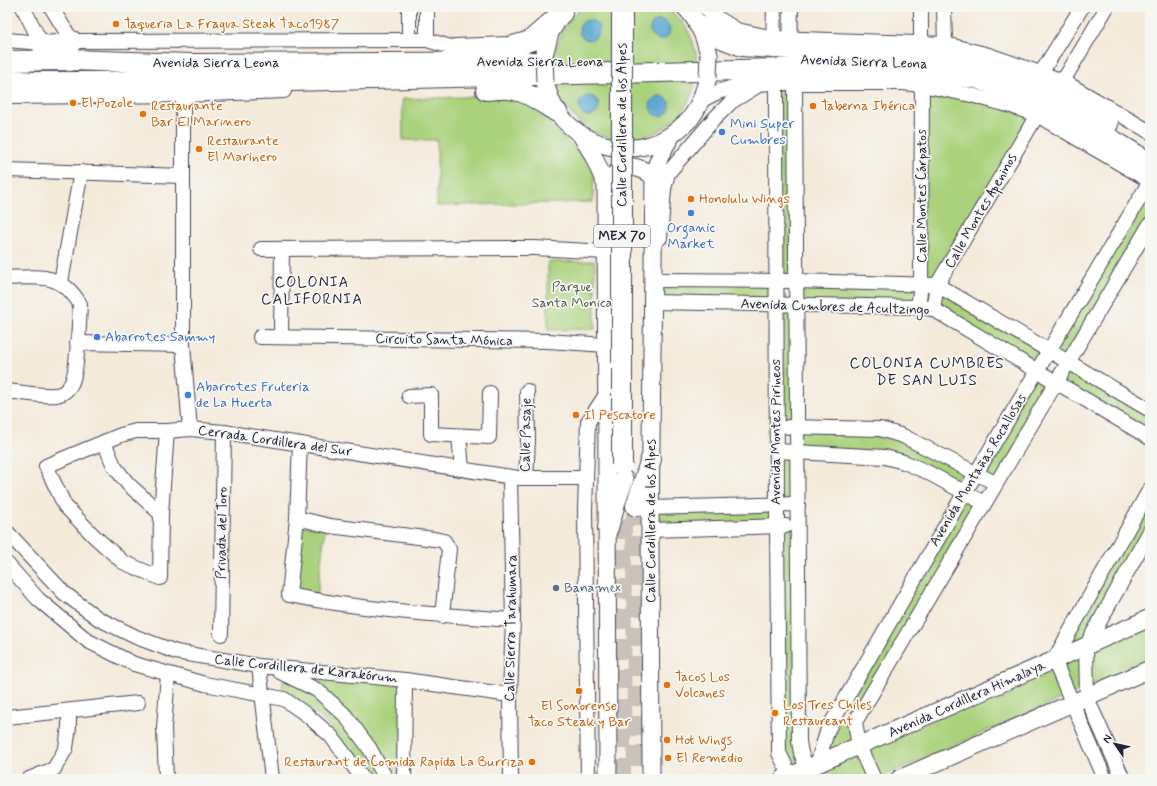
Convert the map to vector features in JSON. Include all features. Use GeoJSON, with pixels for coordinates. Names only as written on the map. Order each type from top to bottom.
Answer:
{"type":"FeatureCollection","features":[{"type":"Feature","properties":{"kind":"highway","name":"Calle Cordillera de los Alpes"},"geometry":{"type":"LineString","coordinates":[[622,7],[633,467],[636,507]]}},
{"type":"Feature","properties":{"kind":"highway","name":"Calle Cordillera de los Alpes"},"geometry":{"type":"LineString","coordinates":[[633,467],[636,7]]}},
{"type":"Feature","properties":{"kind":"highway"},"geometry":{"type":"LineString","coordinates":[[191,64],[227,52],[509,47],[530,41],[565,10]]}},
{"type":"Feature","properties":{"kind":"highway"},"geometry":{"type":"LineString","coordinates":[[702,16],[724,39],[742,46],[782,44],[816,50],[913,54],[978,63],[1042,83],[1120,131]]}},
{"type":"Feature","properties":{"kind":"highway"},"geometry":{"type":"LineString","coordinates":[[816,50],[845,41],[886,52]]}},
{"type":"Feature","properties":{"kind":"highway","name":"Avenida Sierra Leona"},"geometry":{"type":"LineString","coordinates":[[7,61],[57,52],[191,64],[819,60],[912,61],[975,70],[1040,89],[1120,131],[1150,149]]}},
{"type":"Feature","properties":{"kind":"highway"},"geometry":{"type":"LineString","coordinates":[[7,71],[30,70],[57,52],[82,67],[110,75],[118,81]]}},
{"type":"Feature","properties":{"kind":"highway","name":"Avenida Sierra Leona"},"geometry":{"type":"LineString","coordinates":[[7,80],[34,82],[118,81],[184,89],[296,81],[334,80],[823,68],[913,70],[976,78],[1034,98],[1114,141],[1150,163]]}},
{"type":"Feature","properties":{"kind":"highway"},"geometry":{"type":"LineString","coordinates":[[903,83],[943,74]]}},
{"type":"Feature","properties":{"kind":"highway"},"geometry":{"type":"LineString","coordinates":[[334,80],[360,92],[508,89],[521,92],[535,98],[557,112]]}},
{"type":"Feature","properties":{"kind":"highway"},"geometry":{"type":"LineString","coordinates":[[608,528],[615,503],[633,467]]}},
{"type":"Feature","properties":{"kind":"main road"},"geometry":{"type":"LineString","coordinates":[[565,10],[550,33],[544,55],[545,82],[550,98],[557,112],[581,135],[598,144],[617,148],[636,148],[655,143],[672,135],[689,119],[702,100],[708,77],[709,55],[702,16],[686,7]]}},
{"type":"Feature","properties":{"kind":"main road","name":"Calle Cordillera de los Alpes"},"geometry":{"type":"LineString","coordinates":[[581,135],[592,153],[606,185],[608,779]]}},
{"type":"Feature","properties":{"kind":"main road","name":"Calle Cordillera de los Alpes"},"geometry":{"type":"LineString","coordinates":[[633,467],[652,302],[654,176],[657,161],[664,145],[672,135]]}},
{"type":"Feature","properties":{"kind":"main road"},"geometry":{"type":"LineString","coordinates":[[606,185],[618,171],[627,167],[633,166],[642,169],[654,176]]}},
{"type":"Feature","properties":{"kind":"main road","name":"Calle Cordillera de los Alpes"},"geometry":{"type":"LineString","coordinates":[[636,507],[650,530],[652,779]]}},
{"type":"Feature","properties":{"kind":"main road","name":"Avenida Cordillera Himalaya"},"geometry":{"type":"LineString","coordinates":[[788,778],[811,771],[860,746],[1150,618]]}},
{"type":"Feature","properties":{"kind":"main road"},"geometry":{"type":"LineString","coordinates":[[899,779],[1080,701],[1150,669]]}},
{"type":"Feature","properties":{"kind":"street"},"geometry":{"type":"LineString","coordinates":[[23,7],[57,52]]}},
{"type":"Feature","properties":{"kind":"street"},"geometry":{"type":"LineString","coordinates":[[51,7],[57,52]]}},
{"type":"Feature","properties":{"kind":"street"},"geometry":{"type":"LineString","coordinates":[[409,7],[409,40]]}},
{"type":"Feature","properties":{"kind":"street"},"geometry":{"type":"LineString","coordinates":[[427,7],[427,40]]}},
{"type":"Feature","properties":{"kind":"street"},"geometry":{"type":"LineString","coordinates":[[774,7],[782,44]]}},
{"type":"Feature","properties":{"kind":"street"},"geometry":{"type":"LineString","coordinates":[[782,44],[791,7]]}},
{"type":"Feature","properties":{"kind":"street"},"geometry":{"type":"LineString","coordinates":[[921,7],[921,42]]}},
{"type":"Feature","properties":{"kind":"street"},"geometry":{"type":"LineString","coordinates":[[944,7],[945,44]]}},
{"type":"Feature","properties":{"kind":"street"},"geometry":{"type":"LineString","coordinates":[[1041,73],[1082,7]]}},
{"type":"Feature","properties":{"kind":"street"},"geometry":{"type":"LineString","coordinates":[[1063,80],[1107,7]]}},
{"type":"Feature","properties":{"kind":"street","name":"Avenida Sierra Leona"},"geometry":{"type":"LineString","coordinates":[[7,40],[57,52],[409,40],[427,40],[458,49]]}},
{"type":"Feature","properties":{"kind":"street","name":"Avenida Sierra Leona"},"geometry":{"type":"LineString","coordinates":[[782,44],[845,41],[921,42],[945,44],[989,55],[1063,80],[1150,132]]}},
{"type":"Feature","properties":{"kind":"street","name":"Avenida Montes Pirineos"},"geometry":{"type":"LineString","coordinates":[[795,82],[799,742],[811,771]]}},
{"type":"Feature","properties":{"kind":"street","name":"Avenida Sierra Leona"},"geometry":{"type":"LineString","coordinates":[[702,100],[733,87],[772,83],[903,83],[922,85],[971,95],[1008,105],[1036,115],[1150,181]]}},
{"type":"Feature","properties":{"kind":"street","name":"Calle Cordillera de los Alpes"},"geometry":{"type":"LineString","coordinates":[[653,272],[662,228],[664,190],[668,174],[714,119],[731,102],[754,87],[772,83]]}},
{"type":"Feature","properties":{"kind":"street","name":"Avenida Montes Pirineos"},"geometry":{"type":"LineString","coordinates":[[772,83],[776,281],[779,753],[788,778]]}},
{"type":"Feature","properties":{"kind":"street","name":"Calle Montes Cárpatos"},"geometry":{"type":"LineString","coordinates":[[918,307],[921,285],[922,85]]}},
{"type":"Feature","properties":{"kind":"street","name":"Avenida Sierra Leona"},"geometry":{"type":"LineString","coordinates":[[7,97],[184,89]]}},
{"type":"Feature","properties":{"kind":"street","name":"Cerrada Cordillera del Sur"},"geometry":{"type":"LineString","coordinates":[[184,89],[183,346],[190,429],[224,432],[510,477],[585,478]]}},
{"type":"Feature","properties":{"kind":"street","name":"Calle Montes Apeninos"},"geometry":{"type":"LineString","coordinates":[[933,309],[937,285],[1036,115]]}},
{"type":"Feature","properties":{"kind":"street"},"geometry":{"type":"LineString","coordinates":[[7,170],[183,176]]}},
{"type":"Feature","properties":{"kind":"street"},"geometry":{"type":"LineString","coordinates":[[61,282],[81,172]]}},
{"type":"Feature","properties":{"kind":"street","name":"Avenida Montañas Rocallosas"},"geometry":{"type":"LineString","coordinates":[[811,771],[828,729],[976,473],[1150,181]]}},
{"type":"Feature","properties":{"kind":"street","name":"Avenida Montañas Rocallosas"},"geometry":{"type":"LineString","coordinates":[[874,779],[860,746],[855,722],[995,483],[1150,224]]}},
{"type":"Feature","properties":{"kind":"street"},"geometry":{"type":"LineString","coordinates":[[261,249],[535,248],[606,252]]}},
{"type":"Feature","properties":{"kind":"street"},"geometry":{"type":"LineString","coordinates":[[281,337],[282,249]]}},
{"type":"Feature","properties":{"kind":"street","name":"Avenida Cumbres de Acultzingo"},"geometry":{"type":"LineString","coordinates":[[653,272],[776,281],[937,285],[1150,410]]}},
{"type":"Feature","properties":{"kind":"street"},"geometry":{"type":"LineString","coordinates":[[7,278],[43,277],[61,282],[74,294],[80,304],[73,378],[65,391],[59,395],[7,391]]}},
{"type":"Feature","properties":{"kind":"street","name":"Avenida Cumbres de Acultzingo"},"geometry":{"type":"LineString","coordinates":[[652,302],[918,307],[933,309],[1150,438]]}},
{"type":"Feature","properties":{"kind":"street","name":"Circuito Santa Mónica"},"geometry":{"type":"LineString","coordinates":[[260,337],[548,341],[606,345]]}},
{"type":"Feature","properties":{"kind":"street"},"geometry":{"type":"LineString","coordinates":[[77,343],[183,346]]}},
{"type":"Feature","properties":{"kind":"street","name":"Calle Pasaje"},"geometry":{"type":"LineString","coordinates":[[526,478],[528,439],[527,391]]}},
{"type":"Feature","properties":{"kind":"street"},"geometry":{"type":"LineString","coordinates":[[409,396],[430,395],[431,434],[489,437],[490,393]]}},
{"type":"Feature","properties":{"kind":"street"},"geometry":{"type":"LineString","coordinates":[[588,779],[584,510],[585,478],[588,422],[606,393]]}},
{"type":"Feature","properties":{"kind":"street"},"geometry":{"type":"LineString","coordinates":[[776,427],[880,429],[903,436],[995,483]]}},
{"type":"Feature","properties":{"kind":"street"},"geometry":{"type":"LineString","coordinates":[[167,431],[161,514],[160,578],[124,562],[95,537],[65,506],[46,466],[121,435],[136,431],[190,429]]}},
{"type":"Feature","properties":{"kind":"street","name":"Privada del Toro"},"geometry":{"type":"LineString","coordinates":[[221,634],[224,432]]}},
{"type":"Feature","properties":{"kind":"street"},"geometry":{"type":"LineString","coordinates":[[459,436],[462,469]]}},
{"type":"Feature","properties":{"kind":"street"},"geometry":{"type":"LineString","coordinates":[[104,442],[114,466],[128,484],[161,514]]}},
{"type":"Feature","properties":{"kind":"street"},"geometry":{"type":"LineString","coordinates":[[300,444],[297,518],[289,595],[324,602],[442,616],[513,620]]}},
{"type":"Feature","properties":{"kind":"street"},"geometry":{"type":"LineString","coordinates":[[776,452],[885,457],[898,460],[927,472],[984,503]]}},
{"type":"Feature","properties":{"kind":"street","name":"Calle Sierra Tarahumara"},"geometry":{"type":"LineString","coordinates":[[510,477],[513,620],[510,695],[511,779]]}},
{"type":"Feature","properties":{"kind":"street"},"geometry":{"type":"LineString","coordinates":[[1123,779],[1080,701],[1054,660],[1150,489]]}},
{"type":"Feature","properties":{"kind":"street"},"geometry":{"type":"LineString","coordinates":[[636,507],[798,504]]}},
{"type":"Feature","properties":{"kind":"street"},"geometry":{"type":"LineString","coordinates":[[297,518],[330,526],[444,541],[449,549],[442,616]]}},
{"type":"Feature","properties":{"kind":"street"},"geometry":{"type":"LineString","coordinates":[[650,530],[798,525]]}},
{"type":"Feature","properties":{"kind":"street"},"geometry":{"type":"LineString","coordinates":[[1106,779],[1080,701],[1086,646],[1150,531]]}},
{"type":"Feature","properties":{"kind":"street","name":"Calle Cordillera de Karakórum"},"geometry":{"type":"LineString","coordinates":[[7,532],[64,593],[99,619],[136,637],[176,652],[259,666],[405,680],[404,779]]}},
{"type":"Feature","properties":{"kind":"street","name":"Calle Cordillera de Karakórum"},"geometry":{"type":"LineString","coordinates":[[7,564],[38,599],[88,641],[134,664],[205,684],[284,699],[308,715],[331,736],[363,779]]}},
{"type":"Feature","properties":{"kind":"street"},"geometry":{"type":"LineString","coordinates":[[272,779],[259,666],[285,673],[317,690],[345,715],[370,749],[386,779]]}},
{"type":"Feature","properties":{"kind":"street"},"geometry":{"type":"LineString","coordinates":[[166,779],[164,728],[168,674]]}},
{"type":"Feature","properties":{"kind":"street"},"geometry":{"type":"LineString","coordinates":[[405,680],[510,695]]}},
{"type":"Feature","properties":{"kind":"street"},"geometry":{"type":"LineString","coordinates":[[7,717],[138,703]]}},
{"type":"Feature","properties":{"kind":"street"},"geometry":{"type":"LineString","coordinates":[[29,779],[54,769],[66,748],[69,727],[69,711]]}},
{"type":"Feature","properties":{"kind":"green space"},"geometry":{"type":"Polygon","coordinates":[[[663,6],[670,10],[684,25],[691,37],[695,50],[697,64],[696,78],[693,91],[687,104],[679,115],[664,128],[646,136],[628,139],[610,138],[593,132],[577,121],[565,106],[555,80],[554,60],[556,47],[568,23],[576,13],[584,7],[663,6]]]}},
{"type":"Feature","properties":{"kind":"green space"},"geometry":{"type":"Polygon","coordinates":[[[795,82],[796,281],[776,281],[776,83],[795,82]]]}},
{"type":"Feature","properties":{"kind":"green space"},"geometry":{"type":"Polygon","coordinates":[[[922,85],[1037,115],[937,285],[921,286],[918,307],[797,304],[797,427],[776,427],[776,304],[796,304],[796,281],[921,285],[922,85]]]}},
{"type":"Feature","properties":{"kind":"green space"},"geometry":{"type":"Polygon","coordinates":[[[522,95],[594,168],[593,202],[437,206],[437,140],[403,140],[402,99],[522,95]]]}},
{"type":"Feature","properties":{"kind":"green space"},"geometry":{"type":"Polygon","coordinates":[[[1150,181],[1150,224],[1068,362],[1049,351],[1150,181]]]}},
{"type":"Feature","properties":{"kind":"green space","name":"Parque Santa Monica"},"geometry":{"type":"Polygon","coordinates":[[[595,261],[595,329],[548,330],[548,262],[595,261]]]}},
{"type":"Feature","properties":{"kind":"green space"},"geometry":{"type":"Polygon","coordinates":[[[652,280],[776,281],[776,304],[652,302],[652,280]]]}},
{"type":"Feature","properties":{"kind":"green space"},"geometry":{"type":"Polygon","coordinates":[[[937,285],[1049,351],[1037,371],[933,309],[937,285]]]}},
{"type":"Feature","properties":{"kind":"green space"},"geometry":{"type":"Polygon","coordinates":[[[1068,362],[1150,410],[1150,438],[1056,382],[1068,362]]]}},
{"type":"Feature","properties":{"kind":"green space"},"geometry":{"type":"Polygon","coordinates":[[[1037,371],[1056,382],[995,483],[976,473],[1037,371]]]}},
{"type":"Feature","properties":{"kind":"green space"},"geometry":{"type":"Polygon","coordinates":[[[797,427],[880,429],[976,473],[965,492],[904,462],[797,453],[797,427]]]}},
{"type":"Feature","properties":{"kind":"green space"},"geometry":{"type":"Polygon","coordinates":[[[777,451],[797,453],[798,504],[777,505],[777,526],[650,530],[650,508],[776,505],[777,451]]]}},
{"type":"Feature","properties":{"kind":"green space"},"geometry":{"type":"Polygon","coordinates":[[[1150,489],[1150,531],[1086,646],[1054,660],[1150,489]]]}},
{"type":"Feature","properties":{"kind":"green space"},"geometry":{"type":"Polygon","coordinates":[[[965,492],[984,503],[855,722],[859,746],[817,764],[965,492]]]}},
{"type":"Feature","properties":{"kind":"green space"},"geometry":{"type":"Polygon","coordinates":[[[300,525],[325,529],[317,597],[292,591],[300,525]]]}},
{"type":"Feature","properties":{"kind":"green space"},"geometry":{"type":"Polygon","coordinates":[[[798,525],[806,769],[790,776],[779,753],[777,526],[798,525]]]}},
{"type":"Feature","properties":{"kind":"green space"},"geometry":{"type":"Polygon","coordinates":[[[1150,622],[1150,660],[877,779],[791,779],[1150,622]]]}},
{"type":"Feature","properties":{"kind":"green space"},"geometry":{"type":"Polygon","coordinates":[[[284,670],[402,683],[400,779],[368,779],[341,741],[321,718],[309,708],[282,693],[284,670]]]}},
{"type":"Feature","properties":{"kind":"water"},"geometry":{"type":"Polygon","coordinates":[[[589,20],[596,23],[599,30],[596,37],[589,40],[582,37],[579,30],[582,23],[589,20]]]}},
{"type":"Feature","properties":{"kind":"water"},"geometry":{"type":"Polygon","coordinates":[[[660,20],[667,23],[670,30],[667,37],[660,40],[653,37],[650,30],[653,23],[660,20]]]}},
{"type":"Feature","properties":{"kind":"water"},"geometry":{"type":"Polygon","coordinates":[[[589,96],[596,99],[599,106],[596,113],[589,116],[582,113],[579,106],[582,99],[589,96]]]}},
{"type":"Feature","properties":{"kind":"water"},"geometry":{"type":"Polygon","coordinates":[[[656,96],[664,96],[670,102],[670,110],[664,116],[656,116],[650,110],[650,102],[656,96]]]}},
{"type":"Feature","properties":{"kind":"tunnel"},"geometry":{"type":"LineString","coordinates":[[621,779],[622,506]]}},
{"type":"Feature","properties":{"kind":"tunnel"},"geometry":{"type":"LineString","coordinates":[[636,506],[637,779]]}},
{"type":"Feature","properties":{"kind":"place","name":"Taqueria La Fragua Steak Taco1987"},"geometry":{"type":"Point","coordinates":[116,24]}},
{"type":"Feature","properties":{"kind":"place","name":"El Pozole"},"geometry":{"type":"Point","coordinates":[73,103]}},
{"type":"Feature","properties":{"kind":"place","name":"Taberna Ibérica"},"geometry":{"type":"Point","coordinates":[813,106]}},
{"type":"Feature","properties":{"kind":"place","name":"Restaurante Bar El Marinero"},"geometry":{"type":"Point","coordinates":[143,114]}},
{"type":"Feature","properties":{"kind":"place","name":"Mini Super Cumbres"},"geometry":{"type":"Point","coordinates":[722,132]}},
{"type":"Feature","properties":{"kind":"place","name":"Restaurante El Marinero"},"geometry":{"type":"Point","coordinates":[199,149]}},
{"type":"Feature","properties":{"kind":"place","name":"Honolulu Wings"},"geometry":{"type":"Point","coordinates":[691,199]}},
{"type":"Feature","properties":{"kind":"place","name":"Organic Market"},"geometry":{"type":"Point","coordinates":[691,213]}},
{"type":"Feature","properties":{"kind":"place","name":"Abarrotes Sammy"},"geometry":{"type":"Point","coordinates":[97,337]}},
{"type":"Feature","properties":{"kind":"place","name":"Abarrotes Fruteria de La Huerta"},"geometry":{"type":"Point","coordinates":[188,395]}},
{"type":"Feature","properties":{"kind":"place","name":"Il Pescatore"},"geometry":{"type":"Point","coordinates":[576,415]}},
{"type":"Feature","properties":{"kind":"place","name":"Banamex"},"geometry":{"type":"Point","coordinates":[556,588]}},
{"type":"Feature","properties":{"kind":"place","name":"Tacos Los Volcanes"},"geometry":{"type":"Point","coordinates":[667,685]}},
{"type":"Feature","properties":{"kind":"place","name":"El Sonorense Taco Steak y Bar"},"geometry":{"type":"Point","coordinates":[579,691]}},
{"type":"Feature","properties":{"kind":"place","name":"Los Tres Chiles Restaureant"},"geometry":{"type":"Point","coordinates":[775,713]}},
{"type":"Feature","properties":{"kind":"place","name":"Hot Wings"},"geometry":{"type":"Point","coordinates":[667,740]}},
{"type":"Feature","properties":{"kind":"place","name":"El Remedio"},"geometry":{"type":"Point","coordinates":[668,758]}},
{"type":"Feature","properties":{"kind":"place","name":"Restaurant de Comida Rapida La Burriza"},"geometry":{"type":"Point","coordinates":[532,762]}},
{"type":"Feature","properties":{"kind":"district","name":"COLONIA CALIFORNIA"},"geometry":{"type":"Point","coordinates":[312,292]}},
{"type":"Feature","properties":{"kind":"district","name":"COLONIA CUMBRES DE SAN LUIS"},"geometry":{"type":"Point","coordinates":[927,372]}}]}
